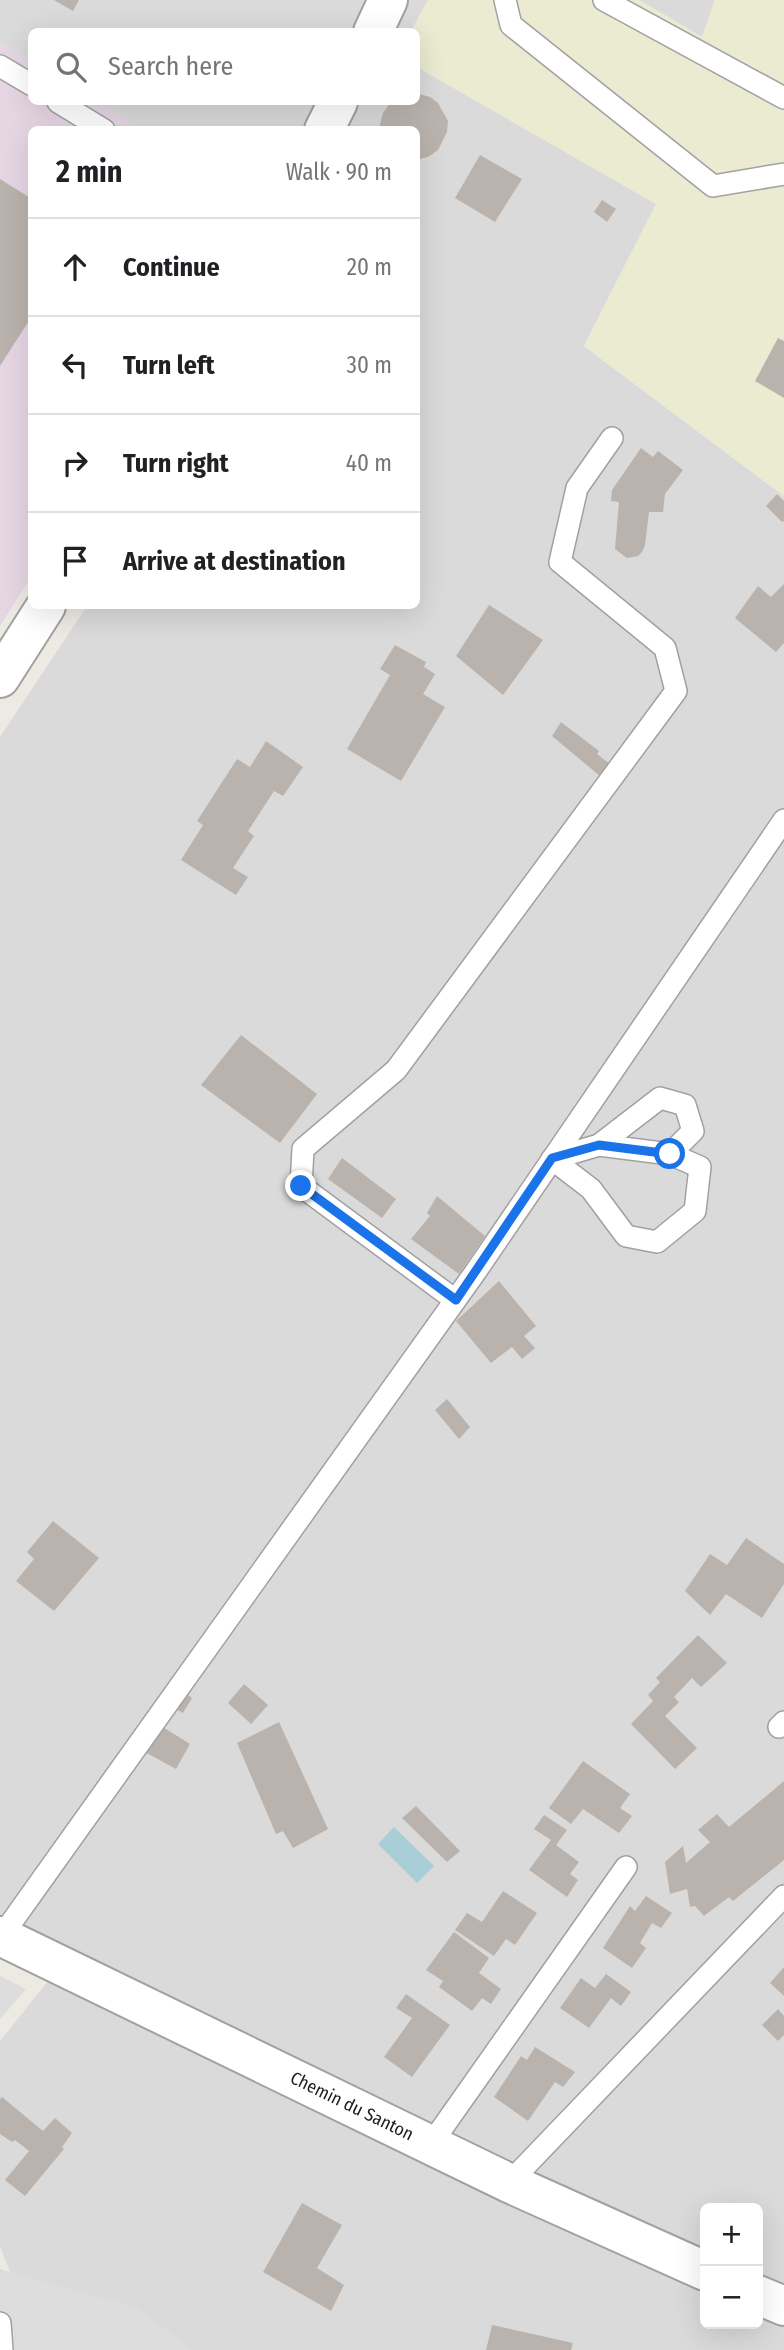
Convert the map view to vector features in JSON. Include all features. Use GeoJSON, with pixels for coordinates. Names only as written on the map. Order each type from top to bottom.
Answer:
{"type":"FeatureCollection","features":[{"type":"Feature","properties":{"kind":"street"},"geometry":{"type":"LineString","coordinates":[[375,28],[388,0]]}},
{"type":"Feature","properties":{"kind":"street"},"geometry":{"type":"LineString","coordinates":[[326,126],[336,105]]}},
{"type":"Feature","properties":{"kind":"street"},"geometry":{"type":"LineString","coordinates":[[0,678],[44,609]]}},
{"type":"Feature","properties":{"kind":"street","name":"Chemin du Santon"},"geometry":{"type":"LineString","coordinates":[[1,1936],[509,2183],[700,2269]]}},
{"type":"Feature","properties":{"kind":"street"},"geometry":{"type":"LineString","coordinates":[[763,2297],[784,2306]]}},
{"type":"Feature","properties":{"kind":"lane"},"geometry":{"type":"LineString","coordinates":[[505,0],[511,25],[713,186],[784,174]]}},
{"type":"Feature","properties":{"kind":"lane"},"geometry":{"type":"LineString","coordinates":[[604,0],[784,98]]}},
{"type":"Feature","properties":{"kind":"lane"},"geometry":{"type":"LineString","coordinates":[[0,66],[28,83]]}},
{"type":"Feature","properties":{"kind":"lane"},"geometry":{"type":"LineString","coordinates":[[63,105],[97,126]]}},
{"type":"Feature","properties":{"kind":"lane"},"geometry":{"type":"LineString","coordinates":[[456,1300],[301,1186],[303,1149],[396,1070],[676,691],[666,648],[560,562],[578,488],[612,438]]}},
{"type":"Feature","properties":{"kind":"lane"},"geometry":{"type":"LineString","coordinates":[[1,1936],[456,1300],[784,820]]}},
{"type":"Feature","properties":{"kind":"lane"},"geometry":{"type":"LineString","coordinates":[[552,1158],[599,1145],[660,1098],[685,1105],[693,1131],[670,1154]]}},
{"type":"Feature","properties":{"kind":"lane"},"geometry":{"type":"LineString","coordinates":[[552,1158],[592,1188],[626,1236],[657,1242],[695,1210],[700,1167],[670,1154],[599,1145]]}},
{"type":"Feature","properties":{"kind":"lane"},"geometry":{"type":"LineString","coordinates":[[431,2144],[626,1867]]}},
{"type":"Feature","properties":{"kind":"lane"},"geometry":{"type":"LineString","coordinates":[[509,2183],[784,1896]]}},
{"type":"Feature","properties":{"kind":"lane"},"geometry":{"type":"LineString","coordinates":[[0,2323],[2,2350]]}},
{"type":"Feature","properties":{"kind":"shaded area"},"geometry":{"type":"Polygon","coordinates":[[[0,0],[428,0],[413,28],[28,28],[28,59],[0,42],[0,0]]]}},
{"type":"Feature","properties":{"kind":"shaded area"},"geometry":{"type":"Polygon","coordinates":[[[639,0],[715,0],[702,37],[639,0]]]}},
{"type":"Feature","properties":{"kind":"shaded area"},"geometry":{"type":"Polygon","coordinates":[[[0,42],[28,59],[28,105],[102,105],[138,126],[28,126],[28,582],[0,626],[0,42]]]}},
{"type":"Feature","properties":{"kind":"shaded area"},"geometry":{"type":"Polygon","coordinates":[[[420,69],[656,204],[584,346],[784,496],[784,2350],[118,2350],[17,2290],[0,2246],[0,2041],[49,1980],[0,1927],[0,737],[85,609],[420,609],[420,126],[138,126],[102,105],[420,105],[420,69]]]}},
{"type":"Feature","properties":{"kind":"shaded area"},"geometry":{"type":"Polygon","coordinates":[[[0,1976],[26,1989],[0,2019],[0,1976]]]}},
{"type":"Feature","properties":{"kind":"shaded area"},"geometry":{"type":"Polygon","coordinates":[[[0,2269],[135,2307],[193,2350],[0,2350],[0,2269]]]}},
{"type":"Feature","properties":{"kind":"green space"},"geometry":{"type":"Polygon","coordinates":[[[428,0],[639,0],[702,37],[715,0],[784,0],[784,496],[584,346],[656,204],[420,69],[420,28],[413,28],[428,0]]]}},
{"type":"Feature","properties":{"kind":"water"},"geometry":{"type":"Polygon","coordinates":[[[394,1827],[434,1866],[417,1883],[378,1844],[394,1827]]]}},
{"type":"Feature","properties":{"kind":"building"},"geometry":{"type":"Polygon","coordinates":[[[54,0],[79,0],[73,11],[54,0]]]}},
{"type":"Feature","properties":{"kind":"building"},"geometry":{"type":"Polygon","coordinates":[[[420,94],[430,97],[438,103],[448,121],[447,132],[438,150],[420,159],[420,126],[380,126],[383,113],[389,105],[420,105],[420,94]]]}},
{"type":"Feature","properties":{"kind":"building"},"geometry":{"type":"Polygon","coordinates":[[[480,155],[522,179],[495,222],[455,198],[480,155]]]}},
{"type":"Feature","properties":{"kind":"building"},"geometry":{"type":"Polygon","coordinates":[[[0,179],[28,196],[28,322],[0,366],[0,179]]]}},
{"type":"Feature","properties":{"kind":"building"},"geometry":{"type":"Polygon","coordinates":[[[602,200],[616,209],[607,222],[594,212],[602,200]]]}},
{"type":"Feature","properties":{"kind":"building"},"geometry":{"type":"Polygon","coordinates":[[[778,338],[784,341],[784,398],[755,381],[778,338]]]}},
{"type":"Feature","properties":{"kind":"building"},"geometry":{"type":"Polygon","coordinates":[[[641,448],[653,457],[658,451],[683,470],[665,494],[663,512],[649,512],[642,552],[638,556],[627,558],[615,549],[619,502],[611,501],[612,490],[641,448]]]}},
{"type":"Feature","properties":{"kind":"building"},"geometry":{"type":"Polygon","coordinates":[[[777,494],[784,501],[782,522],[766,506],[777,494]]]}},
{"type":"Feature","properties":{"kind":"building"},"geometry":{"type":"Polygon","coordinates":[[[784,584],[784,643],[776,652],[735,618],[758,586],[771,597],[784,584]]]}},
{"type":"Feature","properties":{"kind":"building"},"geometry":{"type":"Polygon","coordinates":[[[489,605],[543,640],[503,695],[456,656],[489,605]]]}},
{"type":"Feature","properties":{"kind":"building"},"geometry":{"type":"Polygon","coordinates":[[[395,645],[426,662],[424,667],[435,674],[423,694],[445,707],[401,781],[347,749],[390,675],[380,669],[395,645]]]}},
{"type":"Feature","properties":{"kind":"building"},"geometry":{"type":"Polygon","coordinates":[[[561,722],[599,751],[597,754],[610,764],[600,776],[552,736],[561,722]]]}},
{"type":"Feature","properties":{"kind":"building"},"geometry":{"type":"Polygon","coordinates":[[[266,741],[303,767],[283,796],[274,791],[248,831],[254,836],[233,868],[248,877],[236,895],[181,860],[203,825],[197,821],[237,759],[250,767],[266,741]]]}},
{"type":"Feature","properties":{"kind":"building"},"geometry":{"type":"Polygon","coordinates":[[[241,1035],[317,1094],[280,1143],[201,1085],[241,1035]]]}},
{"type":"Feature","properties":{"kind":"building"},"geometry":{"type":"Polygon","coordinates":[[[342,1158],[396,1199],[382,1218],[328,1179],[342,1158]]]}},
{"type":"Feature","properties":{"kind":"building"},"geometry":{"type":"Polygon","coordinates":[[[437,1196],[485,1236],[459,1274],[411,1239],[430,1216],[427,1213],[437,1196]]]}},
{"type":"Feature","properties":{"kind":"building"},"geometry":{"type":"Polygon","coordinates":[[[499,1281],[536,1326],[524,1336],[535,1348],[522,1359],[512,1347],[491,1363],[456,1321],[499,1281]]]}},
{"type":"Feature","properties":{"kind":"building"},"geometry":{"type":"Polygon","coordinates":[[[447,1399],[470,1427],[459,1439],[435,1410],[447,1399]]]}},
{"type":"Feature","properties":{"kind":"building"},"geometry":{"type":"Polygon","coordinates":[[[53,1521],[99,1558],[54,1611],[16,1581],[34,1559],[27,1552],[53,1521]]]}},
{"type":"Feature","properties":{"kind":"building"},"geometry":{"type":"Polygon","coordinates":[[[746,1538],[784,1564],[784,1584],[762,1618],[726,1594],[710,1615],[685,1591],[710,1554],[727,1565],[746,1538]]]}},
{"type":"Feature","properties":{"kind":"building"},"geometry":{"type":"Polygon","coordinates":[[[698,1635],[727,1663],[701,1687],[692,1678],[674,1697],[679,1702],[665,1716],[697,1748],[675,1769],[631,1724],[653,1701],[648,1695],[660,1682],[656,1678],[698,1635]]]}},
{"type":"Feature","properties":{"kind":"building"},"geometry":{"type":"Polygon","coordinates":[[[244,1684],[268,1705],[251,1724],[228,1703],[244,1684]]]}},
{"type":"Feature","properties":{"kind":"building"},"geometry":{"type":"Polygon","coordinates":[[[181,1690],[192,1698],[183,1713],[170,1706],[181,1690]]]}},
{"type":"Feature","properties":{"kind":"building"},"geometry":{"type":"Polygon","coordinates":[[[279,1722],[328,1829],[293,1848],[283,1831],[276,1834],[237,1743],[279,1722]]]}},
{"type":"Feature","properties":{"kind":"building"},"geometry":{"type":"Polygon","coordinates":[[[158,1724],[190,1744],[176,1769],[143,1751],[158,1724]]]}},
{"type":"Feature","properties":{"kind":"building"},"geometry":{"type":"Polygon","coordinates":[[[583,1761],[630,1794],[620,1808],[632,1816],[619,1833],[583,1809],[571,1824],[549,1808],[583,1761]]]}},
{"type":"Feature","properties":{"kind":"building"},"geometry":{"type":"Polygon","coordinates":[[[784,1781],[784,1860],[733,1901],[729,1897],[704,1916],[695,1906],[690,1907],[687,1889],[670,1894],[665,1862],[683,1846],[686,1863],[710,1842],[698,1830],[717,1814],[729,1827],[784,1781]]]}},
{"type":"Feature","properties":{"kind":"building"},"geometry":{"type":"Polygon","coordinates":[[[416,1806],[460,1851],[447,1862],[402,1818],[416,1806]]]}},
{"type":"Feature","properties":{"kind":"building"},"geometry":{"type":"Polygon","coordinates":[[[544,1815],[567,1830],[556,1845],[579,1862],[570,1874],[578,1880],[567,1897],[529,1870],[551,1840],[534,1829],[544,1815]]]}},
{"type":"Feature","properties":{"kind":"building"},"geometry":{"type":"Polygon","coordinates":[[[503,1891],[537,1913],[515,1945],[506,1939],[494,1956],[455,1930],[467,1913],[482,1922],[503,1891]]]}},
{"type":"Feature","properties":{"kind":"building"},"geometry":{"type":"Polygon","coordinates":[[[646,1896],[672,1913],[661,1928],[652,1923],[640,1943],[646,1948],[632,1968],[603,1948],[630,1906],[635,1911],[646,1896]]]}},
{"type":"Feature","properties":{"kind":"building"},"geometry":{"type":"Polygon","coordinates":[[[454,1932],[489,1958],[479,1973],[501,1989],[491,2004],[482,1998],[472,2011],[439,1987],[443,1981],[426,1970],[454,1932]]]}},
{"type":"Feature","properties":{"kind":"building"},"geometry":{"type":"Polygon","coordinates":[[[784,1967],[784,1996],[770,1983],[784,1967]]]}},
{"type":"Feature","properties":{"kind":"building"},"geometry":{"type":"Polygon","coordinates":[[[606,1974],[631,1992],[621,2006],[611,1998],[589,2028],[560,2008],[581,1978],[595,1988],[606,1974]]]}},
{"type":"Feature","properties":{"kind":"building"},"geometry":{"type":"Polygon","coordinates":[[[406,1994],[450,2025],[412,2077],[384,2057],[412,2018],[396,2008],[406,1994]]]}},
{"type":"Feature","properties":{"kind":"building"},"geometry":{"type":"Polygon","coordinates":[[[778,2009],[784,2016],[784,2035],[778,2041],[762,2025],[778,2009]]]}},
{"type":"Feature","properties":{"kind":"building"},"geometry":{"type":"Polygon","coordinates":[[[535,2047],[575,2072],[563,2087],[555,2082],[528,2121],[494,2097],[521,2056],[527,2060],[535,2047]]]}},
{"type":"Feature","properties":{"kind":"building"},"geometry":{"type":"Polygon","coordinates":[[[2,2097],[43,2131],[55,2118],[72,2133],[62,2147],[64,2149],[25,2196],[5,2180],[29,2151],[15,2140],[12,2142],[0,2134],[2,2097]]]}},
{"type":"Feature","properties":{"kind":"building"},"geometry":{"type":"Polygon","coordinates":[[[302,2203],[342,2225],[317,2268],[344,2285],[331,2311],[263,2272],[302,2203]]]}},
{"type":"Feature","properties":{"kind":"building"},"geometry":{"type":"Polygon","coordinates":[[[492,2325],[573,2343],[571,2350],[486,2350],[492,2325]]]}},
{"type":"Feature","properties":{"kind":"route"},"geometry":{"type":"LineString","coordinates":[[301,1186],[456,1300],[552,1158],[599,1145],[670,1154]]}}]}
